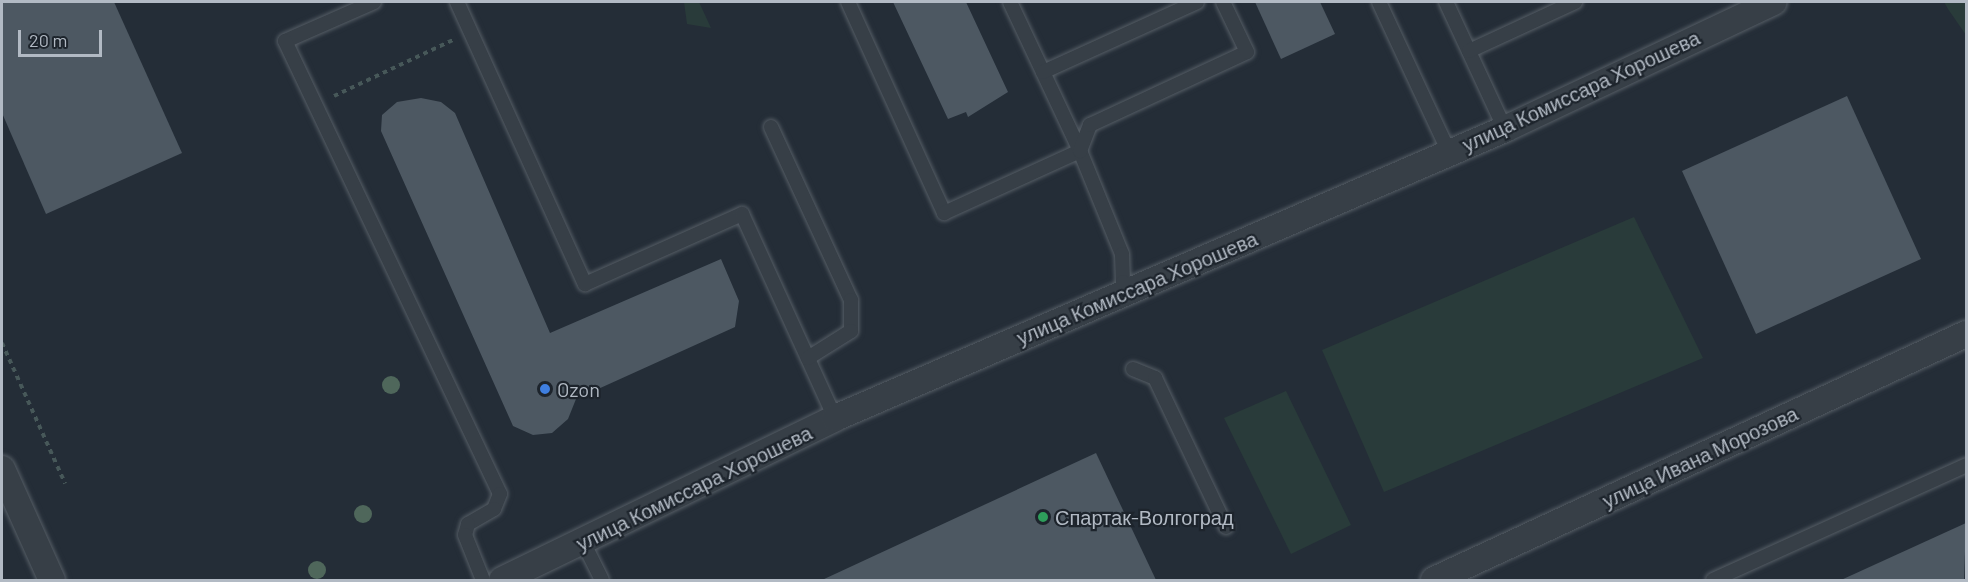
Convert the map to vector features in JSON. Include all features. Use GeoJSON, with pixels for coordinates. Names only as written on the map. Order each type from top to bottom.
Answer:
{"type":"FeatureCollection","features":[{"type":"Feature","properties":{"kind":"street","name":"улица Комиссара Хорошева"},"geometry":{"type":"LineString","coordinates":[[502,580],[835,418],[1505,129],[1774,2]]}},
{"type":"Feature","properties":{"kind":"street","name":"улица Ивана Морозова"},"geometry":{"type":"LineString","coordinates":[[1434,580],[1966,334]]}},
{"type":"Feature","properties":{"kind":"street"},"geometry":{"type":"LineString","coordinates":[[2,469],[52,580]]}},
{"type":"Feature","properties":{"kind":"lane"},"geometry":{"type":"LineString","coordinates":[[374,2],[285,41],[500,494],[494,509],[468,524],[465,535],[483,580]]}},
{"type":"Feature","properties":{"kind":"lane"},"geometry":{"type":"LineString","coordinates":[[457,2],[585,284],[742,214],[835,418]]}},
{"type":"Feature","properties":{"kind":"lane"},"geometry":{"type":"LineString","coordinates":[[848,2],[944,213],[1080,151],[1090,125],[1247,52],[1223,2]]}},
{"type":"Feature","properties":{"kind":"lane"},"geometry":{"type":"LineString","coordinates":[[1010,2],[1080,151],[1122,254],[1123,282],[1131,292]]}},
{"type":"Feature","properties":{"kind":"lane"},"geometry":{"type":"LineString","coordinates":[[1043,72],[1197,2]]}},
{"type":"Feature","properties":{"kind":"lane"},"geometry":{"type":"LineString","coordinates":[[1379,2],[1449,152]]}},
{"type":"Feature","properties":{"kind":"lane"},"geometry":{"type":"LineString","coordinates":[[1446,2],[1505,129]]}},
{"type":"Feature","properties":{"kind":"lane"},"geometry":{"type":"LineString","coordinates":[[1469,51],[1575,2]]}},
{"type":"Feature","properties":{"kind":"lane"},"geometry":{"type":"LineString","coordinates":[[771,127],[851,300],[851,331],[807,358]]}},
{"type":"Feature","properties":{"kind":"lane"},"geometry":{"type":"LineString","coordinates":[[1133,369],[1155,378],[1226,527]]}},
{"type":"Feature","properties":{"kind":"lane"},"geometry":{"type":"LineString","coordinates":[[1713,580],[1966,465]]}},
{"type":"Feature","properties":{"kind":"lane"},"geometry":{"type":"LineString","coordinates":[[583,542],[602,580]]}},
{"type":"Feature","properties":{"kind":"path"},"geometry":{"type":"LineString","coordinates":[[334,96],[471,32]]}},
{"type":"Feature","properties":{"kind":"path"},"geometry":{"type":"LineString","coordinates":[[2,343],[65,483]]}},
{"type":"Feature","properties":{"kind":"shaded area"},"geometry":{"type":"Polygon","coordinates":[[[684,2],[699,2],[711,28],[687,24],[684,2]]]}},
{"type":"Feature","properties":{"kind":"shaded area"},"geometry":{"type":"Polygon","coordinates":[[[1944,2],[1966,2],[1966,35],[1948,9],[1944,2]]]}},
{"type":"Feature","properties":{"kind":"shaded area"},"geometry":{"type":"Polygon","coordinates":[[[1634,217],[1703,358],[1384,492],[1322,350],[1634,217]]]}},
{"type":"Feature","properties":{"kind":"shaded area"},"geometry":{"type":"Polygon","coordinates":[[[1286,391],[1351,525],[1291,554],[1224,418],[1286,391]]]}},
{"type":"Feature","properties":{"kind":"building"},"geometry":{"type":"Polygon","coordinates":[[[2,2],[114,2],[182,153],[46,214],[2,113],[2,2]]]}},
{"type":"Feature","properties":{"kind":"building"},"geometry":{"type":"Polygon","coordinates":[[[893,2],[966,2],[1008,92],[968,117],[966,112],[948,119],[893,2]]]}},
{"type":"Feature","properties":{"kind":"building"},"geometry":{"type":"Polygon","coordinates":[[[1255,2],[1320,2],[1335,34],[1281,59],[1255,2]]]}},
{"type":"Feature","properties":{"kind":"building"},"geometry":{"type":"Polygon","coordinates":[[[1847,96],[1921,259],[1756,334],[1682,171],[1847,96]]]}},
{"type":"Feature","properties":{"kind":"building"},"geometry":{"type":"Polygon","coordinates":[[[421,98],[441,102],[455,113],[550,333],[721,259],[739,301],[735,327],[576,399],[568,419],[552,433],[533,435],[513,426],[381,131],[382,115],[397,102],[421,98]]]}},
{"type":"Feature","properties":{"kind":"building","name":"Спартак-Волгоград"},"geometry":{"type":"Polygon","coordinates":[[[1096,453],[1156,580],[822,580],[1096,453]]]}},
{"type":"Feature","properties":{"kind":"building"},"geometry":{"type":"Polygon","coordinates":[[[1966,523],[1964,580],[1841,580],[1966,523]]]}},
{"type":"Feature","properties":{"kind":"place","name":"Ozon"},"geometry":{"type":"Point","coordinates":[545,389]}},
{"type":"Feature","properties":{"kind":"place","name":"Спартак-Волгоград"},"geometry":{"type":"Point","coordinates":[1043,517]}}]}
